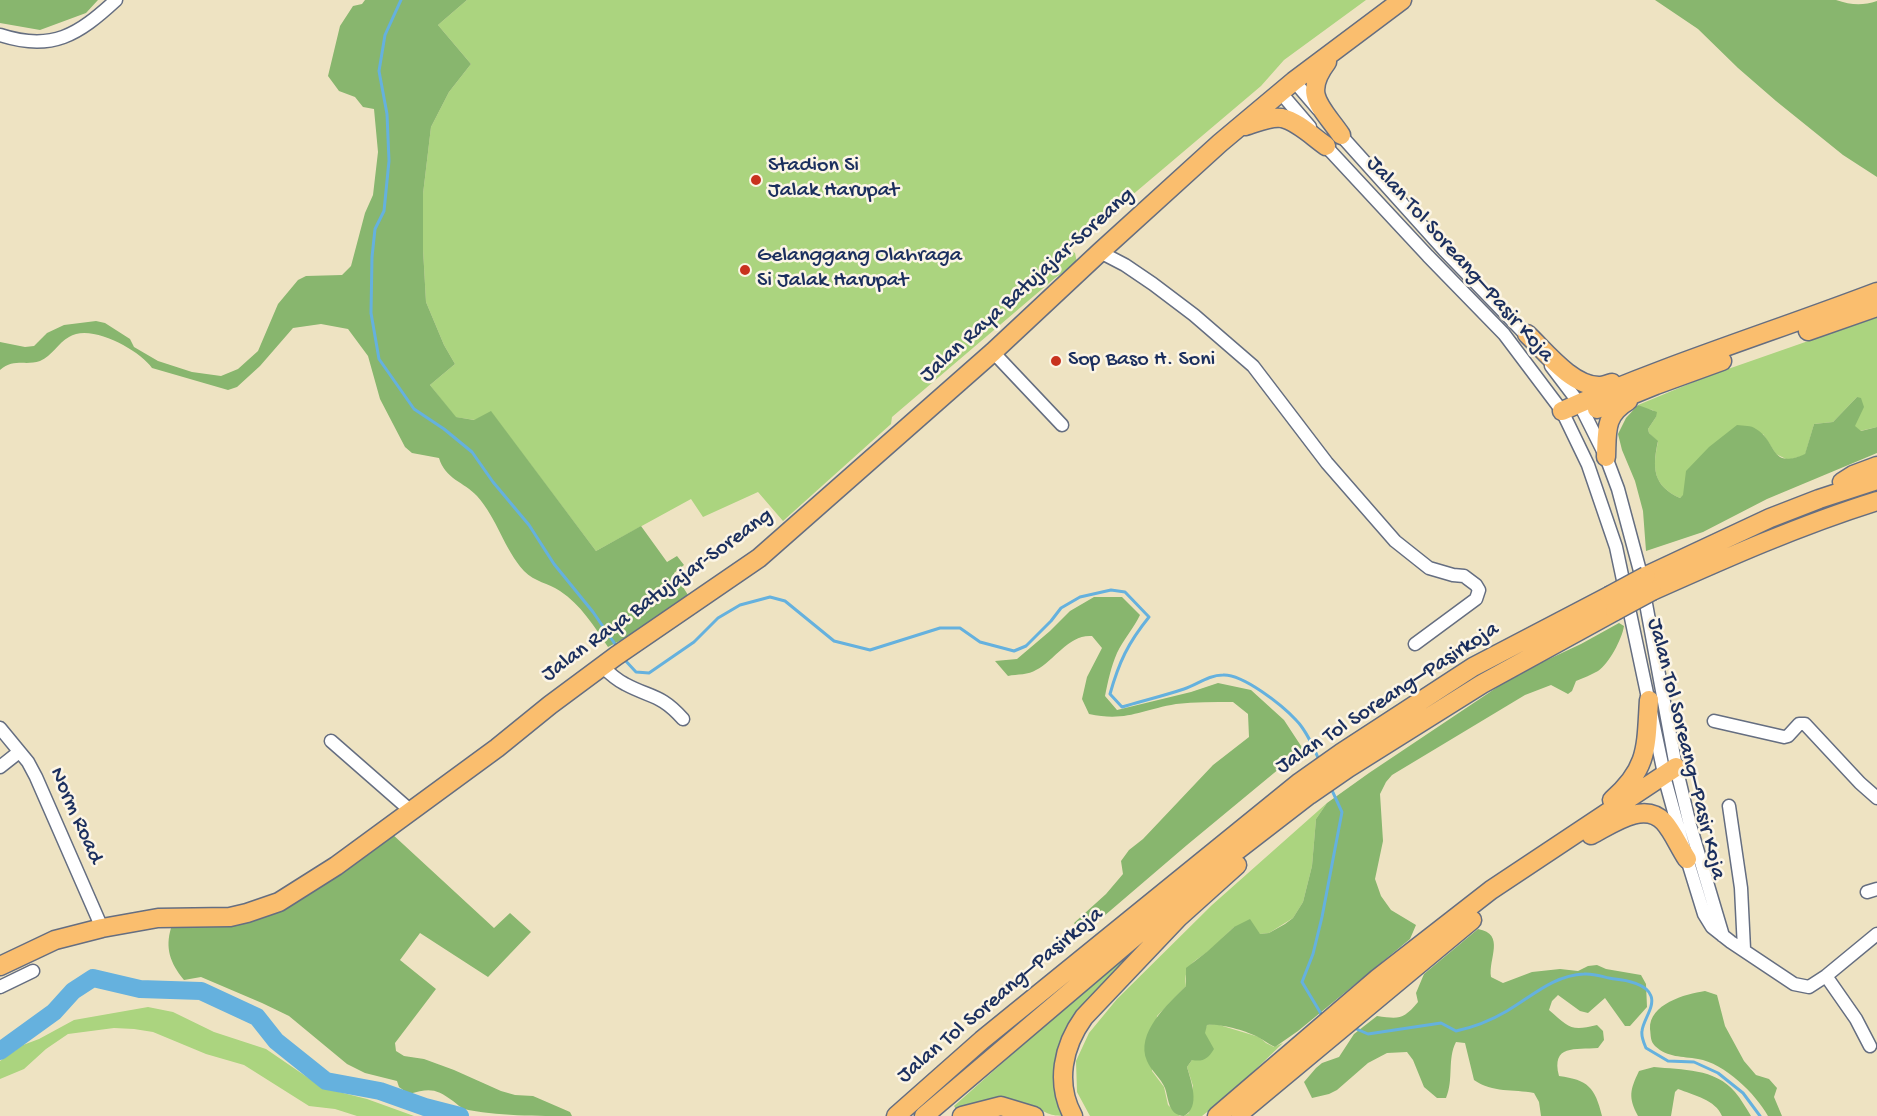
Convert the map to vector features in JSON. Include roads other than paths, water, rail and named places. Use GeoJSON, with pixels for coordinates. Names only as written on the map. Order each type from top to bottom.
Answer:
{"type":"FeatureCollection","features":[{"type":"Feature","properties":{"kind":"highway","name":"Jalan Raya Batujajar-Soreang"},"geometry":{"type":"LineString","coordinates":[[0,966],[55,940],[102,928],[158,918],[230,917],[261,909],[279,902],[336,866],[489,754],[616,656],[759,558],[993,352],[1100,252],[1287,86],[1402,0]]}},
{"type":"Feature","properties":{"kind":"highway"},"geometry":{"type":"LineString","coordinates":[[1333,140],[1314,87],[1317,75],[1336,51]]}},
{"type":"Feature","properties":{"kind":"highway"},"geometry":{"type":"LineString","coordinates":[[1240,127],[1273,118],[1282,118],[1333,140]]}},
{"type":"Feature","properties":{"kind":"highway"},"geometry":{"type":"LineString","coordinates":[[1573,413],[1652,379],[1877,292]]}},
{"type":"Feature","properties":{"kind":"highway"},"geometry":{"type":"LineString","coordinates":[[1527,334],[1574,379],[1599,386],[1652,379],[1877,307]]}},
{"type":"Feature","properties":{"kind":"highway"},"geometry":{"type":"LineString","coordinates":[[1606,457],[1607,429],[1612,414],[1652,379]]}},
{"type":"Feature","properties":{"kind":"highway"},"geometry":{"type":"LineString","coordinates":[[1819,499],[1853,475],[1877,466]]}},
{"type":"Feature","properties":{"kind":"highway","name":"Jalan Tol Soreang–Pasirkoja"},"geometry":{"type":"LineString","coordinates":[[896,1116],[982,1040],[1344,764],[1482,684],[1612,603],[1770,518],[1877,480]]}},
{"type":"Feature","properties":{"kind":"highway","name":"Jalan Tol Soreang–Pasirkoja"},"geometry":{"type":"LineString","coordinates":[[1649,583],[1770,540],[1833,514],[1877,501]]}},
{"type":"Feature","properties":{"kind":"highway"},"geometry":{"type":"LineString","coordinates":[[1553,849],[1618,795],[1640,769],[1646,744],[1649,700]]}},
{"type":"Feature","properties":{"kind":"highway"},"geometry":{"type":"LineString","coordinates":[[1359,1003],[1498,899],[1671,775]]}},
{"type":"Feature","properties":{"kind":"highway"},"geometry":{"type":"LineString","coordinates":[[1236,1116],[1316,1040],[1491,890],[1671,775]]}},
{"type":"Feature","properties":{"kind":"highway"},"geometry":{"type":"LineString","coordinates":[[1073,1116],[1065,1101],[1063,1087],[1064,1060],[1073,1032],[1084,1017],[1178,918],[1307,792]]}},
{"type":"Feature","properties":{"kind":"highway","name":"Jalan Tol Soreang–Pasirkoja"},"geometry":{"type":"LineString","coordinates":[[924,1116],[1307,792]]}},
{"type":"Feature","properties":{"kind":"highway"},"geometry":{"type":"LineString","coordinates":[[1586,837],[1643,812],[1660,818],[1687,859]]}},
{"type":"Feature","properties":{"kind":"highway"},"geometry":{"type":"LineString","coordinates":[[1217,1116],[1316,1040]]}},
{"type":"Feature","properties":{"kind":"highway"},"geometry":{"type":"LineString","coordinates":[[962,1116],[1001,1106],[1034,1116]]}},
{"type":"Feature","properties":{"kind":"street"},"geometry":{"type":"LineString","coordinates":[[0,36],[18,41],[40,43],[63,38],[79,29],[116,0]]}},
{"type":"Feature","properties":{"kind":"street","name":"Jalan Tol Soreang–Pasir Koja"},"geometry":{"type":"LineString","coordinates":[[1287,86],[1428,256],[1504,334],[1573,413],[1606,457],[1618,489],[1640,571],[1671,775],[1687,859],[1704,914],[1712,927],[1724,937]]}},
{"type":"Feature","properties":{"kind":"street","name":"Jalan Tol Soreang–Pasir Koja"},"geometry":{"type":"LineString","coordinates":[[1287,86],[1333,140],[1527,334],[1573,413],[1616,547],[1649,700],[1724,937]]}},
{"type":"Feature","properties":{"kind":"street"},"geometry":{"type":"LineString","coordinates":[[1100,252],[1153,284],[1194,315],[1253,366],[1327,463],[1395,542],[1430,568],[1464,576],[1476,585],[1479,590],[1476,600],[1415,644]]}},
{"type":"Feature","properties":{"kind":"street"},"geometry":{"type":"LineString","coordinates":[[993,352],[1062,425]]}},
{"type":"Feature","properties":{"kind":"street"},"geometry":{"type":"LineString","coordinates":[[616,656],[626,685],[668,704],[682,719]]}},
{"type":"Feature","properties":{"kind":"street"},"geometry":{"type":"LineString","coordinates":[[1713,721],[1785,737],[1799,724],[1805,724],[1877,798]]}},
{"type":"Feature","properties":{"kind":"street","name":"Norm Road"},"geometry":{"type":"LineString","coordinates":[[0,728],[33,769],[102,928]]}},
{"type":"Feature","properties":{"kind":"street"},"geometry":{"type":"LineString","coordinates":[[331,741],[411,811]]}},
{"type":"Feature","properties":{"kind":"street"},"geometry":{"type":"LineString","coordinates":[[0,767],[19,752]]}},
{"type":"Feature","properties":{"kind":"street"},"geometry":{"type":"LineString","coordinates":[[1729,806],[1741,888],[1744,949]]}},
{"type":"Feature","properties":{"kind":"street"},"geometry":{"type":"LineString","coordinates":[[1724,937],[1785,978],[1801,986],[1809,987],[1877,934]]}},
{"type":"Feature","properties":{"kind":"street"},"geometry":{"type":"LineString","coordinates":[[0,987],[33,970]]}},
{"type":"Feature","properties":{"kind":"street"},"geometry":{"type":"LineString","coordinates":[[1826,976],[1856,1019],[1870,1047]]}},
{"type":"Feature","properties":{"kind":"waterway"},"geometry":{"type":"LineString","coordinates":[[401,0],[385,35],[379,71],[387,114],[389,161],[384,211],[375,229],[372,257],[371,313],[379,359],[414,409],[444,429],[472,452],[493,482],[529,525],[554,564],[593,612],[617,647]]}},
{"type":"Feature","properties":{"kind":"waterway"},"geometry":{"type":"LineString","coordinates":[[623,658],[636,672],[649,673],[694,642],[718,618],[740,605],[770,597],[785,601],[834,641],[870,650],[940,628],[960,628],[980,642],[1014,651],[1026,646],[1061,608],[1080,597],[1111,590],[1125,592],[1149,617],[1130,644],[1113,683],[1110,694],[1122,707],[1184,689],[1212,677],[1231,676],[1262,692],[1290,714],[1306,733],[1319,760]]}},
{"type":"Feature","properties":{"kind":"waterway"},"geometry":{"type":"LineString","coordinates":[[1323,1017],[1302,982],[1313,954],[1322,917],[1342,812],[1331,788]]}},
{"type":"Feature","properties":{"kind":"waterway"},"geometry":{"type":"LineString","coordinates":[[1352,1027],[1368,1034],[1441,1023],[1456,1031],[1495,1018],[1563,978],[1588,974],[1625,980],[1645,988],[1651,996],[1651,1005],[1642,1031],[1646,1048],[1668,1061],[1694,1062],[1718,1073],[1743,1093],[1760,1116]]}},
{"type":"Feature","properties":{"kind":"waterway"},"geometry":{"type":"LineString","coordinates":[[0,1051],[54,1012],[73,991],[93,978],[140,989],[201,991],[257,1017],[276,1041],[326,1081],[380,1091],[425,1107],[460,1116]]}},
{"type":"Feature","properties":{"kind":"place","name":"Stadion Si Jalak Harupat"},"geometry":{"type":"Point","coordinates":[756,180]}},
{"type":"Feature","properties":{"kind":"place","name":"Gelanggang Olahraga Si Jalak Harupat"},"geometry":{"type":"Point","coordinates":[745,270]}},
{"type":"Feature","properties":{"kind":"place","name":"Sop Baso H. Soni"},"geometry":{"type":"Point","coordinates":[1056,361]}}]}
